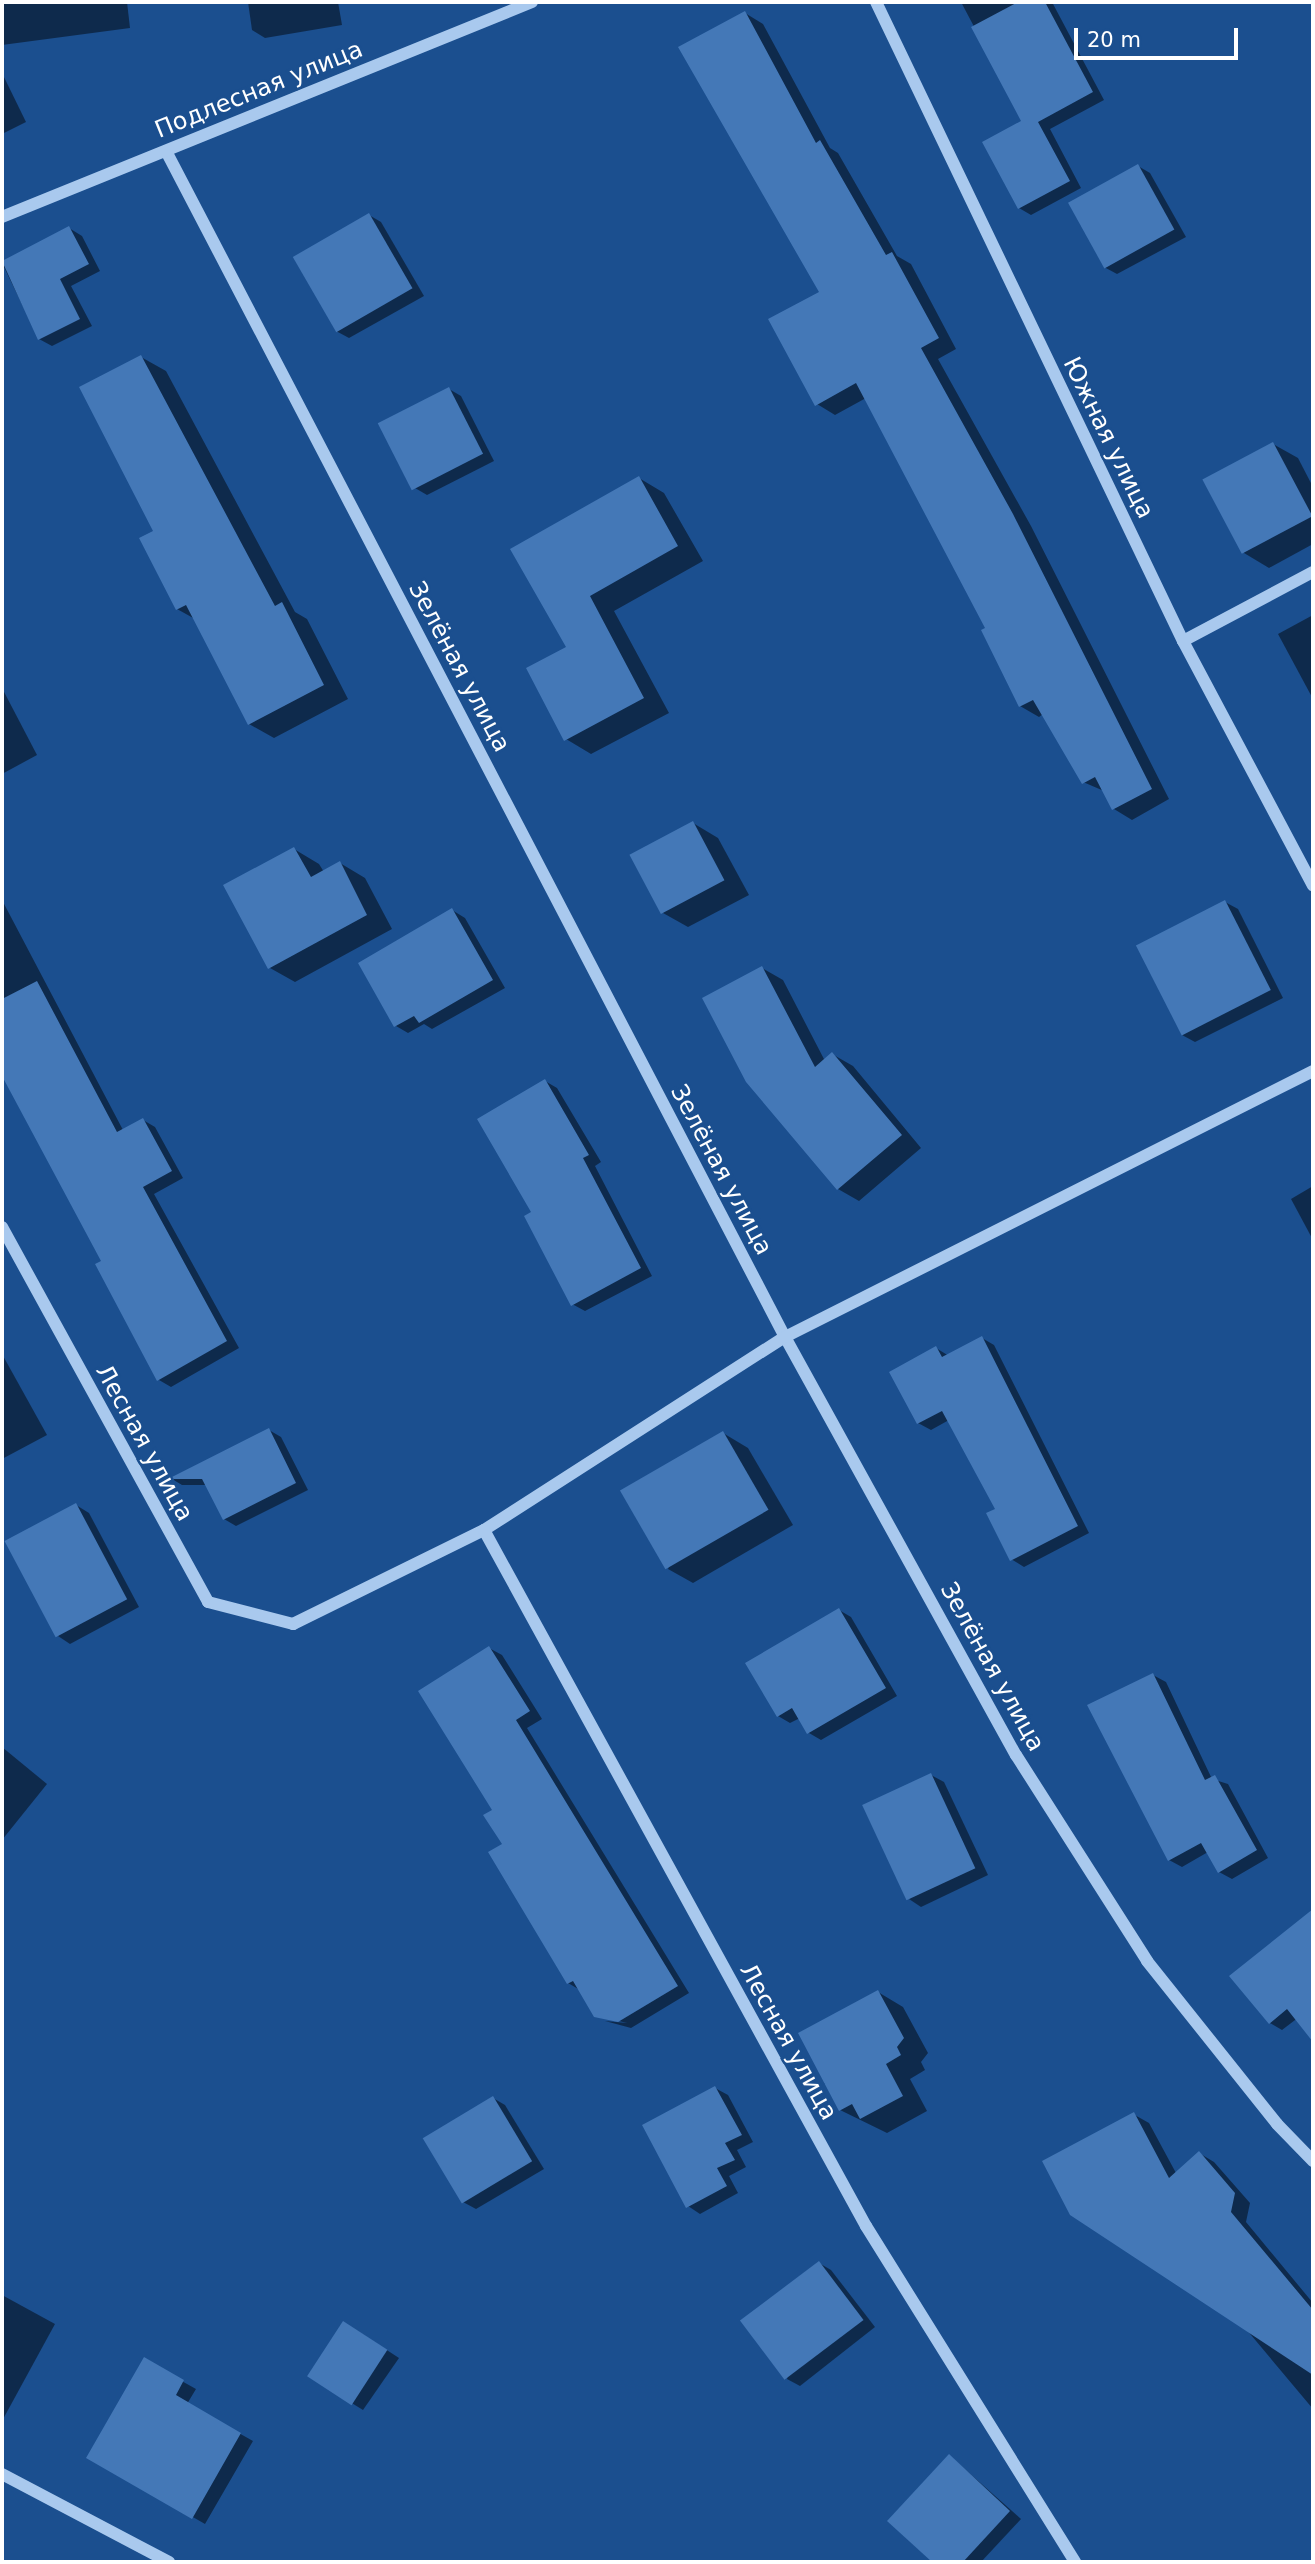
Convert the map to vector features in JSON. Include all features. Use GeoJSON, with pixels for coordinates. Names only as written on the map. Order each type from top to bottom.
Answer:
{"type":"FeatureCollection","features":[{"type":"Feature","properties":{"kind":"street","name":"Подлесная улица"},"geometry":{"type":"LineString","coordinates":[[2,217],[532,2]]}},
{"type":"Feature","properties":{"kind":"street","name":"Южная улица"},"geometry":{"type":"LineString","coordinates":[[876,2],[1183,641],[1313,886]]}},
{"type":"Feature","properties":{"kind":"street","name":"Зелёная улица"},"geometry":{"type":"LineString","coordinates":[[166,151],[785,1337],[1016,1755],[1147,1961],[1277,2124],[1313,2161]]}},
{"type":"Feature","properties":{"kind":"street"},"geometry":{"type":"LineString","coordinates":[[1183,641],[1313,572]]}},
{"type":"Feature","properties":{"kind":"street"},"geometry":{"type":"LineString","coordinates":[[484,1530],[785,1337],[1313,1071]]}},
{"type":"Feature","properties":{"kind":"street","name":"Лесная улица"},"geometry":{"type":"LineString","coordinates":[[2,1227],[208,1602],[293,1624],[484,1530],[866,2226],[1075,2562]]}},
{"type":"Feature","properties":{"kind":"street"},"geometry":{"type":"LineString","coordinates":[[2,2474],[169,2562]]}},
{"type":"Feature","properties":{"kind":"building"},"geometry":{"type":"Polygon","coordinates":[[[1018,2],[1045,2],[1093,92],[1038,122],[1070,181],[1018,209],[982,142],[1021,121],[971,27],[1018,2]]]}},
{"type":"Feature","properties":{"kind":"building"},"geometry":{"type":"Polygon","coordinates":[[[745,11],[816,143],[820,140],[886,255],[892,252],[939,338],[921,348],[1013,514],[1152,789],[1112,810],[1095,777],[1082,784],[1033,700],[1019,707],[981,630],[985,628],[856,383],[815,406],[768,319],[819,292],[678,47],[745,11]]]}},
{"type":"Feature","properties":{"kind":"building"},"geometry":{"type":"Polygon","coordinates":[[[1138,164],[1174,230],[1104,268],[1068,203],[1138,164]]]}},
{"type":"Feature","properties":{"kind":"building"},"geometry":{"type":"Polygon","coordinates":[[[369,213],[412,288],[336,332],[293,257],[369,213]]]}},
{"type":"Feature","properties":{"kind":"building"},"geometry":{"type":"Polygon","coordinates":[[[69,226],[89,264],[60,279],[80,319],[38,340],[2,261],[69,226]]]}},
{"type":"Feature","properties":{"kind":"building"},"geometry":{"type":"Polygon","coordinates":[[[141,355],[275,606],[282,602],[324,685],[248,725],[186,605],[176,610],[139,538],[153,531],[79,387],[141,355]]]}},
{"type":"Feature","properties":{"kind":"building"},"geometry":{"type":"Polygon","coordinates":[[[449,387],[483,454],[412,490],[378,423],[449,387]]]}},
{"type":"Feature","properties":{"kind":"building"},"geometry":{"type":"Polygon","coordinates":[[[1273,442],[1312,516],[1242,554],[1202,480],[1273,442]]]}},
{"type":"Feature","properties":{"kind":"building"},"geometry":{"type":"Polygon","coordinates":[[[639,476],[678,546],[590,596],[644,698],[564,741],[526,668],[566,647],[510,549],[639,476]]]}},
{"type":"Feature","properties":{"kind":"building"},"geometry":{"type":"Polygon","coordinates":[[[693,821],[724,880],[661,914],[629,855],[693,821]]]}},
{"type":"Feature","properties":{"kind":"building"},"geometry":{"type":"Polygon","coordinates":[[[294,847],[311,877],[340,861],[367,915],[268,969],[223,885],[294,847]]]}},
{"type":"Feature","properties":{"kind":"building"},"geometry":{"type":"Polygon","coordinates":[[[1225,900],[1271,990],[1182,1035],[1136,945],[1225,900]]]}},
{"type":"Feature","properties":{"kind":"building"},"geometry":{"type":"Polygon","coordinates":[[[452,908],[493,980],[419,1023],[414,1016],[394,1027],[358,963],[452,908]]]}},
{"type":"Feature","properties":{"kind":"building"},"geometry":{"type":"Polygon","coordinates":[[[762,966],[815,1067],[832,1052],[902,1135],[837,1190],[746,1082],[702,998],[762,966]]]}},
{"type":"Feature","properties":{"kind":"building"},"geometry":{"type":"Polygon","coordinates":[[[37,981],[117,1132],[143,1118],[172,1171],[143,1187],[227,1341],[157,1381],[95,1264],[101,1261],[2,1076],[2,999],[37,981]]]}},
{"type":"Feature","properties":{"kind":"building"},"geometry":{"type":"Polygon","coordinates":[[[545,1079],[589,1155],[583,1158],[641,1268],[571,1306],[524,1216],[531,1212],[477,1119],[545,1079]]]}},
{"type":"Feature","properties":{"kind":"building"},"geometry":{"type":"Polygon","coordinates":[[[982,1336],[1078,1526],[1010,1561],[986,1513],[995,1509],[942,1411],[917,1424],[889,1372],[936,1346],[942,1357],[982,1336]]]}},
{"type":"Feature","properties":{"kind":"building"},"geometry":{"type":"Polygon","coordinates":[[[269,1428],[296,1483],[223,1520],[202,1479],[168,1479],[269,1428]]]}},
{"type":"Feature","properties":{"kind":"building"},"geometry":{"type":"Polygon","coordinates":[[[723,1431],[769,1510],[665,1569],[620,1491],[723,1431]]]}},
{"type":"Feature","properties":{"kind":"building"},"geometry":{"type":"Polygon","coordinates":[[[76,1503],[127,1599],[56,1637],[4,1541],[76,1503]]]}},
{"type":"Feature","properties":{"kind":"building"},"geometry":{"type":"Polygon","coordinates":[[[839,1608],[886,1688],[807,1734],[792,1708],[777,1717],[745,1663],[839,1608]]]}},
{"type":"Feature","properties":{"kind":"building"},"geometry":{"type":"Polygon","coordinates":[[[489,1646],[530,1711],[516,1720],[678,1986],[618,2022],[594,2017],[573,1981],[567,1984],[488,1852],[502,1844],[483,1815],[492,1810],[418,1691],[489,1646]]]}},
{"type":"Feature","properties":{"kind":"building"},"geometry":{"type":"Polygon","coordinates":[[[1153,1673],[1205,1780],[1215,1775],[1257,1850],[1218,1873],[1201,1843],[1168,1861],[1087,1705],[1153,1673]]]}},
{"type":"Feature","properties":{"kind":"building"},"geometry":{"type":"Polygon","coordinates":[[[931,1773],[975,1868],[906,1900],[862,1805],[931,1773]]]}},
{"type":"Feature","properties":{"kind":"building"},"geometry":{"type":"Polygon","coordinates":[[[1313,1909],[1313,2042],[1287,2009],[1269,2024],[1229,1976],[1313,1909]]]}},
{"type":"Feature","properties":{"kind":"building"},"geometry":{"type":"Polygon","coordinates":[[[878,1990],[904,2038],[897,2047],[901,2055],[886,2064],[903,2096],[860,2119],[852,2104],[839,2111],[798,2033],[878,1990]]]}},
{"type":"Feature","properties":{"kind":"building"},"geometry":{"type":"Polygon","coordinates":[[[715,2086],[742,2135],[725,2143],[735,2160],[717,2168],[727,2186],[686,2208],[642,2125],[715,2086]]]}},
{"type":"Feature","properties":{"kind":"building"},"geometry":{"type":"Polygon","coordinates":[[[493,2096],[532,2161],[462,2203],[423,2138],[493,2096]]]}},
{"type":"Feature","properties":{"kind":"building"},"geometry":{"type":"Polygon","coordinates":[[[1134,2112],[1169,2178],[1199,2151],[1235,2193],[1231,2212],[1313,2310],[1313,2375],[1070,2215],[1042,2161],[1134,2112]]]}},
{"type":"Feature","properties":{"kind":"building"},"geometry":{"type":"Polygon","coordinates":[[[819,2261],[864,2320],[784,2380],[740,2321],[819,2261]]]}},
{"type":"Feature","properties":{"kind":"building"},"geometry":{"type":"Polygon","coordinates":[[[343,2321],[387,2350],[352,2405],[307,2376],[343,2321]]]}},
{"type":"Feature","properties":{"kind":"building"},"geometry":{"type":"Polygon","coordinates":[[[144,2357],[184,2380],[176,2395],[241,2433],[192,2519],[86,2458],[144,2357]]]}},
{"type":"Feature","properties":{"kind":"building"},"geometry":{"type":"Polygon","coordinates":[[[949,2454],[1010,2511],[963,2562],[932,2562],[887,2521],[949,2454]]]}}]}
